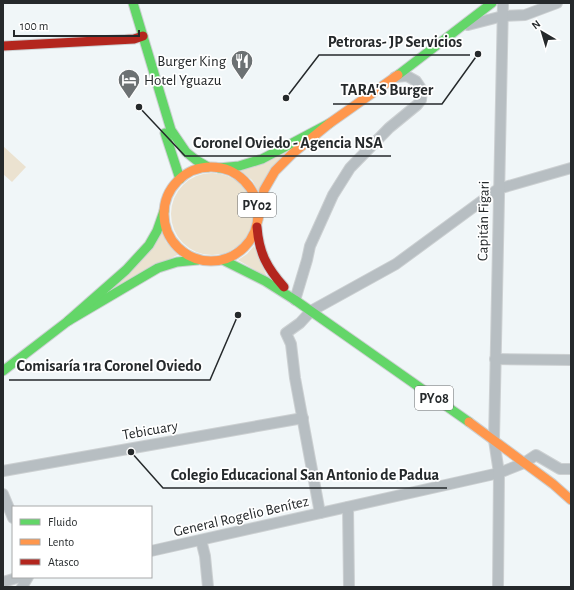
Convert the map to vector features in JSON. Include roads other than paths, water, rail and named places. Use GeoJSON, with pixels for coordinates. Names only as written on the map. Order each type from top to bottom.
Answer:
{"type":"FeatureCollection","features":[{"type":"Feature","properties":{"kind":"main road"},"geometry":{"type":"LineString","coordinates":[[124,3],[180,179]]}},
{"type":"Feature","properties":{"kind":"main road"},"geometry":{"type":"LineString","coordinates":[[133,3],[134,33],[171,130],[176,140],[190,156],[197,162],[208,167]]}},
{"type":"Feature","properties":{"kind":"main road","name":"PY02"},"geometry":{"type":"LineString","coordinates":[[68,321],[158,268],[178,262],[224,260],[236,254],[247,245],[257,223],[264,190],[276,171],[292,154],[330,123],[395,77],[492,3]]}},
{"type":"Feature","properties":{"kind":"main road"},"geometry":{"type":"LineString","coordinates":[[3,46],[66,42],[134,33]]}},
{"type":"Feature","properties":{"kind":"main road","name":"PY02"},"geometry":{"type":"LineString","coordinates":[[219,168],[239,166],[262,159],[330,123]]}},
{"type":"Feature","properties":{"kind":"main road","name":"PY02"},"geometry":{"type":"LineString","coordinates":[[3,371],[68,321],[138,258],[150,244],[157,231],[166,199],[172,188],[188,173],[208,167],[233,172],[244,180],[253,192],[258,205],[257,223]]}},
{"type":"Feature","properties":{"kind":"main road","name":"PY02"},"geometry":{"type":"LineString","coordinates":[[164,210],[164,223],[169,236],[176,246],[186,254],[198,260]]}},
{"type":"Feature","properties":{"kind":"main road","name":"PY08"},"geometry":{"type":"LineString","coordinates":[[257,223],[258,245],[267,267],[295,300]]}},
{"type":"Feature","properties":{"kind":"main road","name":"PY08"},"geometry":{"type":"LineString","coordinates":[[224,260],[264,281],[295,300],[494,440],[571,500]]}},
{"type":"Feature","properties":{"kind":"street","name":"Capitán Figari"},"geometry":{"type":"LineString","coordinates":[[498,587],[499,473],[494,440],[503,3]]}},
{"type":"Feature","properties":{"kind":"street"},"geometry":{"type":"LineString","coordinates":[[462,26],[502,16],[525,16],[557,3]]}},
{"type":"Feature","properties":{"kind":"street"},"geometry":{"type":"LineString","coordinates":[[295,300],[310,246],[333,195],[350,168],[384,133],[422,100],[422,90],[416,81],[408,76],[395,77]]}},
{"type":"Feature","properties":{"kind":"street"},"geometry":{"type":"LineString","coordinates":[[320,513],[295,378],[291,344],[286,334],[300,323],[310,311],[396,264],[498,189],[571,168]]}},
{"type":"Feature","properties":{"kind":"street"},"geometry":{"type":"LineString","coordinates":[[495,359],[571,360]]}},
{"type":"Feature","properties":{"kind":"street","name":"Tebicuary"},"geometry":{"type":"LineString","coordinates":[[3,471],[303,418]]}},
{"type":"Feature","properties":{"kind":"street","name":"General Rogelio Benítez"},"geometry":{"type":"LineString","coordinates":[[152,551],[499,473],[524,463],[536,455],[560,469],[571,469]]}},
{"type":"Feature","properties":{"kind":"street"},"geometry":{"type":"LineString","coordinates":[[3,494],[12,516]]}},
{"type":"Feature","properties":{"kind":"street"},"geometry":{"type":"LineString","coordinates":[[348,507],[349,587]]}},
{"type":"Feature","properties":{"kind":"street"},"geometry":{"type":"LineString","coordinates":[[201,540],[205,556],[208,587]]}},
{"type":"Feature","properties":{"kind":"street"},"geometry":{"type":"LineString","coordinates":[[3,582],[17,578]]}},
{"type":"Feature","properties":{"kind":"street"},"geometry":{"type":"LineString","coordinates":[[22,587],[27,578]]}},
{"type":"Feature","properties":{"kind":"place","name":"TARA'S Burger"},"geometry":{"type":"Point","coordinates":[478,54]}},
{"type":"Feature","properties":{"kind":"place","name":"Burger King"},"geometry":{"type":"Point","coordinates":[242,80]}},
{"type":"Feature","properties":{"kind":"place","name":"Petroras- JP Servicios"},"geometry":{"type":"Point","coordinates":[286,98]}},
{"type":"Feature","properties":{"kind":"place","name":"Hotel Yguazu"},"geometry":{"type":"Point","coordinates":[129,100]}},
{"type":"Feature","properties":{"kind":"place","name":"Coronel Oviedo - Agencia NSA"},"geometry":{"type":"Point","coordinates":[139,107]}},
{"type":"Feature","properties":{"kind":"place","name":"Comisaría 1ra Coronel Oviedo"},"geometry":{"type":"Point","coordinates":[238,315]}},
{"type":"Feature","properties":{"kind":"place","name":"Colegio Educacional San Antonio de Padua"},"geometry":{"type":"Point","coordinates":[131,452]}}]}
